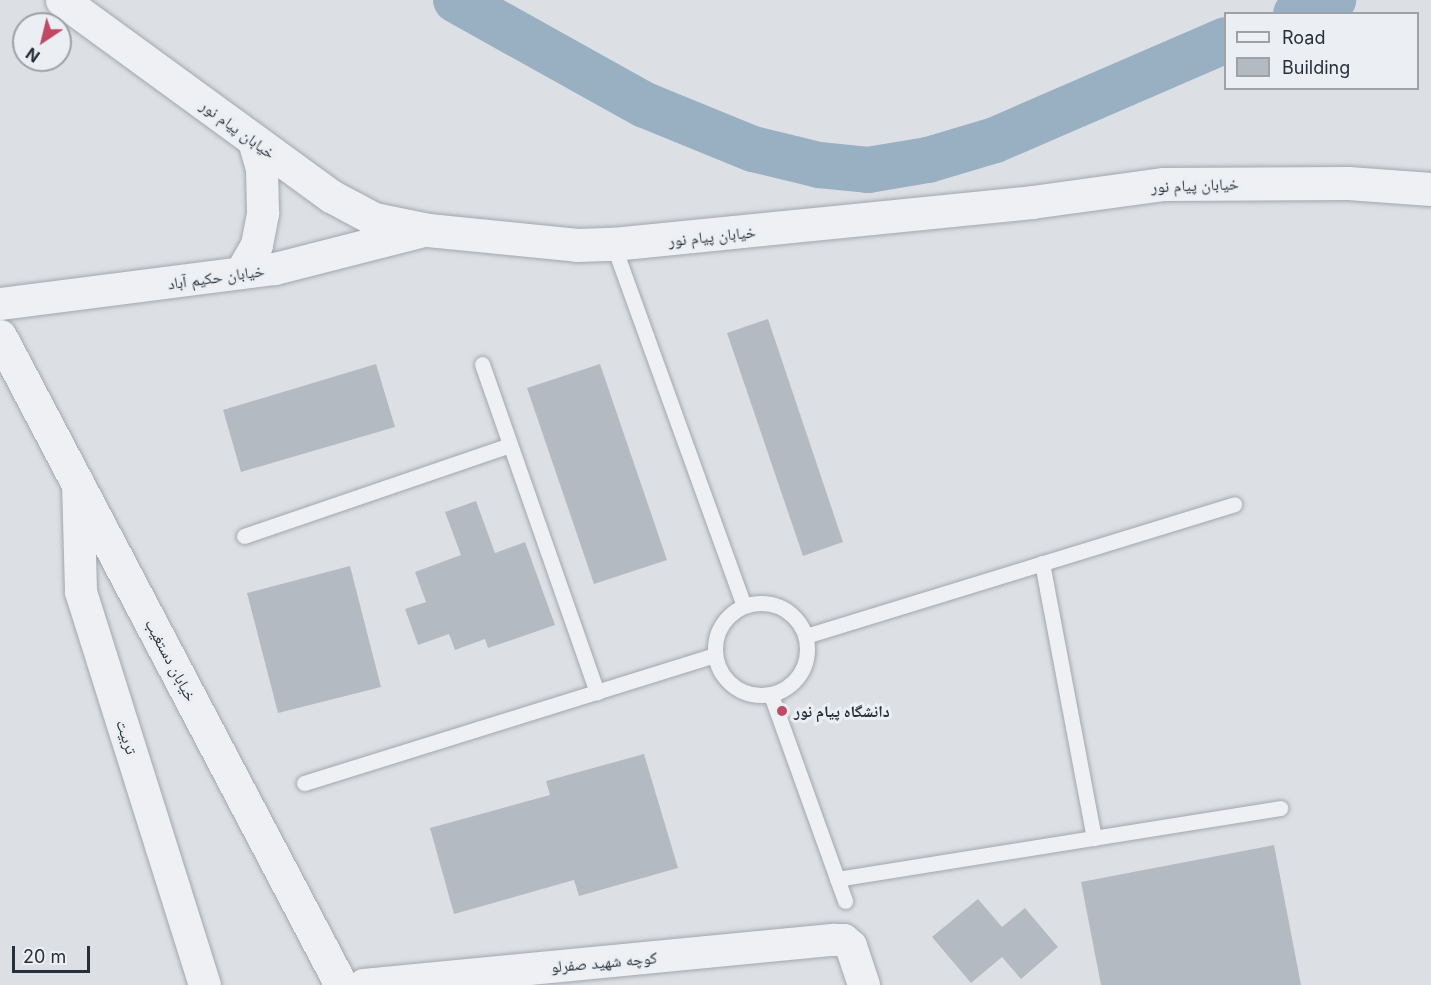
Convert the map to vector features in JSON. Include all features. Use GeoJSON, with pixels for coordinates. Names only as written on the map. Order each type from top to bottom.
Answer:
{"type":"FeatureCollection","features":[{"type":"Feature","properties":{"kind":"street","name":"خیابان پیام نور"},"geometry":{"type":"LineString","coordinates":[[62,0],[331,196],[374,219],[428,230],[577,245],[613,244],[1032,202],[1164,184],[1348,183],[1431,189]]}},
{"type":"Feature","properties":{"kind":"street"},"geometry":{"type":"LineString","coordinates":[[241,273],[257,245],[263,213],[262,169],[254,141]]}},
{"type":"Feature","properties":{"kind":"street","name":"خیابان حکیم آباد"},"geometry":{"type":"LineString","coordinates":[[0,304],[275,269],[428,230]]}},
{"type":"Feature","properties":{"kind":"street","name":"خیابان دستغیب"},"geometry":{"type":"LineString","coordinates":[[0,336],[341,985]]}},
{"type":"Feature","properties":{"kind":"street","name":"تربیت"},"geometry":{"type":"LineString","coordinates":[[78,483],[81,592],[205,985]]}},
{"type":"Feature","properties":{"kind":"street","name":"کوچه شهید صفرلو"},"geometry":{"type":"LineString","coordinates":[[364,985],[613,973],[844,940],[851,946],[864,985]]}},
{"type":"Feature","properties":{"kind":"lane"},"geometry":{"type":"LineString","coordinates":[[613,244],[744,605]]}},
{"type":"Feature","properties":{"kind":"lane"},"geometry":{"type":"LineString","coordinates":[[482,364],[597,692]]}},
{"type":"Feature","properties":{"kind":"lane"},"geometry":{"type":"LineString","coordinates":[[244,536],[510,445]]}},
{"type":"Feature","properties":{"kind":"lane"},"geometry":{"type":"LineString","coordinates":[[806,636],[1234,504]]}},
{"type":"Feature","properties":{"kind":"lane"},"geometry":{"type":"LineString","coordinates":[[1042,563],[1094,838]]}},
{"type":"Feature","properties":{"kind":"lane"},"geometry":{"type":"LineString","coordinates":[[774,604],[799,622],[806,636],[808,651],[797,679],[771,695],[756,696],[734,687],[719,670],[714,655],[721,625],[744,605],[774,604]]}},
{"type":"Feature","properties":{"kind":"lane"},"geometry":{"type":"LineString","coordinates":[[304,783],[714,655]]}},
{"type":"Feature","properties":{"kind":"lane"},"geometry":{"type":"LineString","coordinates":[[771,695],[845,902]]}},
{"type":"Feature","properties":{"kind":"lane"},"geometry":{"type":"LineString","coordinates":[[837,879],[1280,808]]}},
{"type":"Feature","properties":{"kind":"building"},"geometry":{"type":"Polygon","coordinates":[[[768,319],[843,542],[803,556],[727,333],[768,319]]]}},
{"type":"Feature","properties":{"kind":"building"},"geometry":{"type":"Polygon","coordinates":[[[376,364],[395,427],[241,472],[223,410],[376,364]]]}},
{"type":"Feature","properties":{"kind":"building"},"geometry":{"type":"Polygon","coordinates":[[[600,364],[667,560],[594,584],[527,388],[600,364]]]}},
{"type":"Feature","properties":{"kind":"building"},"geometry":{"type":"Polygon","coordinates":[[[476,501],[495,553],[525,542],[555,625],[488,648],[485,639],[455,650],[449,634],[418,645],[405,609],[426,602],[415,572],[461,555],[445,512],[476,501]]]}},
{"type":"Feature","properties":{"kind":"building"},"geometry":{"type":"Polygon","coordinates":[[[350,566],[381,687],[278,713],[247,593],[350,566]]]}},
{"type":"Feature","properties":{"kind":"building"},"geometry":{"type":"Polygon","coordinates":[[[644,754],[678,868],[579,896],[574,880],[454,914],[430,828],[550,795],[546,781],[644,754]]]}},
{"type":"Feature","properties":{"kind":"building"},"geometry":{"type":"Polygon","coordinates":[[[1274,845],[1301,985],[1101,985],[1081,882],[1274,845]]]}},
{"type":"Feature","properties":{"kind":"building"},"geometry":{"type":"Polygon","coordinates":[[[978,899],[1002,927],[1025,908],[1058,947],[1021,979],[1002,957],[971,983],[932,937],[978,899]]]}},
{"type":"Feature","properties":{"kind":"waterway"},"geometry":{"type":"LineString","coordinates":[[456,0],[645,105],[753,149],[819,165],[868,170],[928,160],[995,140],[1224,41]]}},
{"type":"Feature","properties":{"kind":"waterway"},"geometry":{"type":"LineString","coordinates":[[1301,12],[1333,0]]}},
{"type":"Feature","properties":{"kind":"place","name":"دانشگاه پیام نور"},"geometry":{"type":"Point","coordinates":[782,711]}}]}
